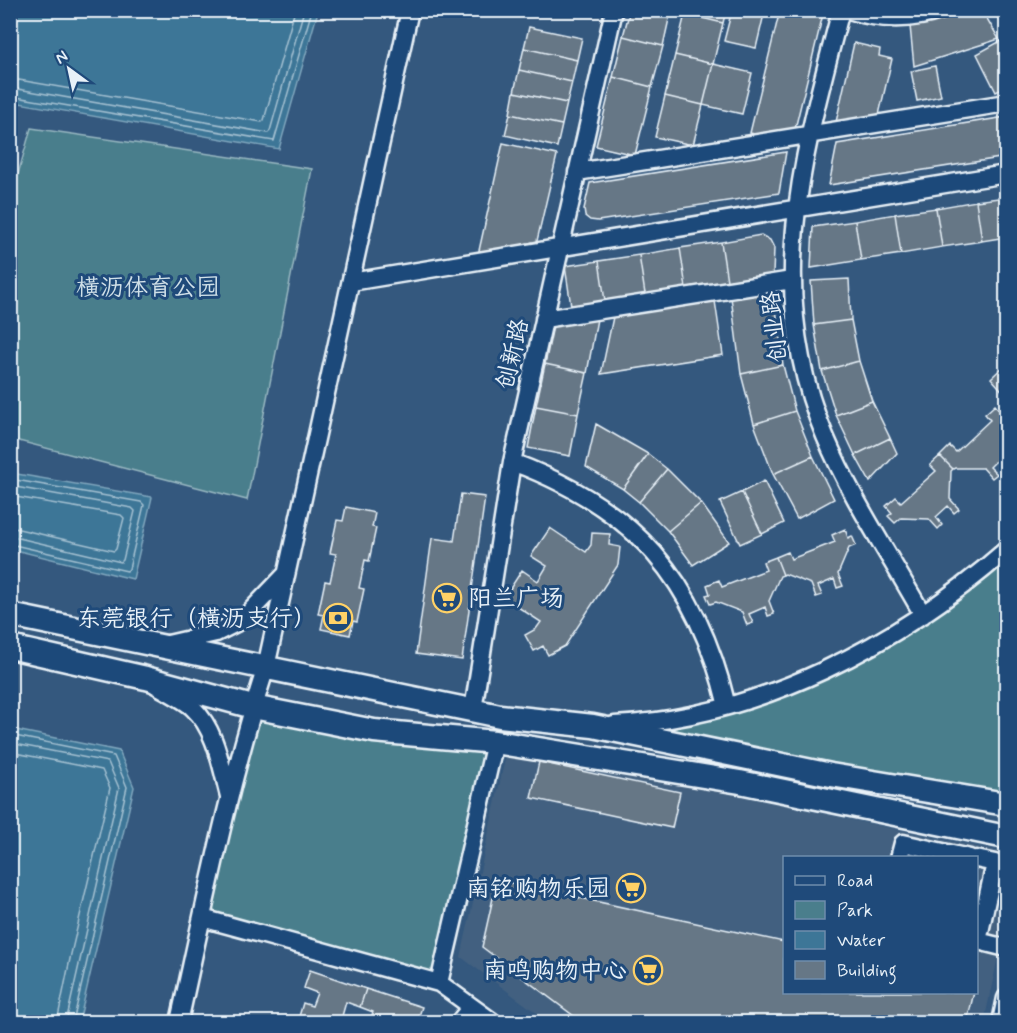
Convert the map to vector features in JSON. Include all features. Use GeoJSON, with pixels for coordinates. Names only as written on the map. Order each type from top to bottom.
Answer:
{"type":"FeatureCollection","features":[{"type":"Feature","properties":{"kind":"main road"},"geometry":{"type":"LineString","coordinates":[[10,615],[473,711],[592,726],[831,775],[1006,804]]}},
{"type":"Feature","properties":{"kind":"main road"},"geometry":{"type":"LineString","coordinates":[[10,647],[146,678],[253,707],[374,731],[495,742],[740,782],[1006,837]]}},
{"type":"Feature","properties":{"kind":"street"},"geometry":{"type":"LineString","coordinates":[[179,1023],[230,799],[253,707],[266,667],[410,10]]}},
{"type":"Feature","properties":{"kind":"street","name":"创新路"},"geometry":{"type":"LineString","coordinates":[[473,711],[512,462],[614,10]]}},
{"type":"Feature","properties":{"kind":"street","name":"创业路"},"geometry":{"type":"LineString","coordinates":[[841,10],[808,135],[796,209],[792,280],[798,345],[813,405],[824,434],[842,472],[923,615]]}},
{"type":"Feature","properties":{"kind":"street"},"geometry":{"type":"LineString","coordinates":[[849,10],[872,16],[903,18],[943,10]]}},
{"type":"Feature","properties":{"kind":"street"},"geometry":{"type":"LineString","coordinates":[[577,172],[1006,103]]}},
{"type":"Feature","properties":{"kind":"street"},"geometry":{"type":"LineString","coordinates":[[351,282],[1006,174]]}},
{"type":"Feature","properties":{"kind":"street"},"geometry":{"type":"LineString","coordinates":[[544,319],[792,280]]}},
{"type":"Feature","properties":{"kind":"street"},"geometry":{"type":"LineString","coordinates":[[512,462],[548,475],[613,514],[667,568],[688,599],[705,633],[718,669],[727,706]]}},
{"type":"Feature","properties":{"kind":"street"},"geometry":{"type":"LineString","coordinates":[[592,726],[653,721],[727,706],[764,694],[825,669],[923,615],[1006,550]]}},
{"type":"Feature","properties":{"kind":"street"},"geometry":{"type":"LineString","coordinates":[[157,646],[185,642],[216,633],[242,620],[287,573]]}},
{"type":"Feature","properties":{"kind":"street"},"geometry":{"type":"LineString","coordinates":[[146,678],[192,707],[206,727],[216,747],[230,799]]}},
{"type":"Feature","properties":{"kind":"street"},"geometry":{"type":"LineString","coordinates":[[439,983],[495,742]]}},
{"type":"Feature","properties":{"kind":"street"},"geometry":{"type":"LineString","coordinates":[[900,856],[903,843],[961,856]]}},
{"type":"Feature","properties":{"kind":"street"},"geometry":{"type":"LineString","coordinates":[[978,859],[995,863],[982,897],[978,941],[1006,948]]}},
{"type":"Feature","properties":{"kind":"street"},"geometry":{"type":"LineString","coordinates":[[202,918],[439,983],[493,1023]]}},
{"type":"Feature","properties":{"kind":"street"},"geometry":{"type":"LineString","coordinates":[[1001,1023],[1006,998]]}},
{"type":"Feature","properties":{"kind":"street"},"geometry":{"type":"LineString","coordinates":[[459,1023],[471,1006]]}},
{"type":"Feature","properties":{"kind":"shaded area","name":"南铭购物乐园"},"geometry":{"type":"Polygon","coordinates":[[[508,746],[1006,853],[1006,919],[984,1022],[549,1022],[461,957],[508,746]]]}},
{"type":"Feature","properties":{"kind":"green space","name":"横沥体育公园"},"geometry":{"type":"Polygon","coordinates":[[[31,128],[312,169],[247,500],[11,439],[11,199],[31,128]]]}},
{"type":"Feature","properties":{"kind":"green space"},"geometry":{"type":"Polygon","coordinates":[[[1006,549],[1006,803],[593,726],[664,719],[842,661],[1006,549]]]}},
{"type":"Feature","properties":{"kind":"green space"},"geometry":{"type":"Polygon","coordinates":[[[253,707],[495,742],[439,983],[202,918],[253,707]]]}},
{"type":"Feature","properties":{"kind":"water"},"geometry":{"type":"Polygon","coordinates":[[[11,10],[318,11],[279,149],[14,102],[11,116],[11,10]]]}},
{"type":"Feature","properties":{"kind":"water"},"geometry":{"type":"Polygon","coordinates":[[[11,473],[152,497],[133,579],[11,549],[11,473]]]}},
{"type":"Feature","properties":{"kind":"water"},"geometry":{"type":"Polygon","coordinates":[[[11,729],[119,751],[134,787],[79,1022],[11,1022],[11,729]]]}},
{"type":"Feature","properties":{"kind":"building"},"geometry":{"type":"Polygon","coordinates":[[[630,10],[671,10],[663,46],[623,36],[630,10]]]}},
{"type":"Feature","properties":{"kind":"building"},"geometry":{"type":"Polygon","coordinates":[[[686,10],[726,10],[723,23],[685,14],[686,10]]]}},
{"type":"Feature","properties":{"kind":"building"},"geometry":{"type":"Polygon","coordinates":[[[732,10],[765,10],[756,48],[724,41],[732,10]]]}},
{"type":"Feature","properties":{"kind":"building"},"geometry":{"type":"Polygon","coordinates":[[[780,10],[824,10],[795,129],[759,135],[750,133],[780,10]]]}},
{"type":"Feature","properties":{"kind":"building"},"geometry":{"type":"Polygon","coordinates":[[[958,10],[982,10],[999,39],[914,66],[910,26],[958,10]]]}},
{"type":"Feature","properties":{"kind":"building"},"geometry":{"type":"Polygon","coordinates":[[[685,14],[723,23],[713,64],[675,55],[685,14]]]}},
{"type":"Feature","properties":{"kind":"building"},"geometry":{"type":"Polygon","coordinates":[[[529,27],[582,38],[577,60],[524,48],[529,27]]]}},
{"type":"Feature","properties":{"kind":"building"},"geometry":{"type":"Polygon","coordinates":[[[623,36],[663,46],[652,87],[613,77],[623,36]]]}},
{"type":"Feature","properties":{"kind":"building"},"geometry":{"type":"Polygon","coordinates":[[[1006,38],[1006,87],[996,92],[977,54],[1006,38]]]}},
{"type":"Feature","properties":{"kind":"building"},"geometry":{"type":"Polygon","coordinates":[[[854,43],[880,49],[879,56],[892,59],[878,119],[836,122],[854,43]]]}},
{"type":"Feature","properties":{"kind":"building"},"geometry":{"type":"Polygon","coordinates":[[[524,48],[577,60],[572,82],[519,70],[524,48]]]}},
{"type":"Feature","properties":{"kind":"building"},"geometry":{"type":"Polygon","coordinates":[[[675,55],[713,64],[703,105],[665,96],[675,55]]]}},
{"type":"Feature","properties":{"kind":"building"},"geometry":{"type":"Polygon","coordinates":[[[713,64],[752,73],[742,114],[703,105],[713,64]]]}},
{"type":"Feature","properties":{"kind":"building"},"geometry":{"type":"Polygon","coordinates":[[[935,66],[941,96],[917,101],[911,71],[935,66]]]}},
{"type":"Feature","properties":{"kind":"building"},"geometry":{"type":"Polygon","coordinates":[[[519,70],[572,82],[567,103],[514,92],[519,70]]]}},
{"type":"Feature","properties":{"kind":"building"},"geometry":{"type":"Polygon","coordinates":[[[613,77],[652,87],[635,155],[596,146],[613,77]]]}},
{"type":"Feature","properties":{"kind":"building"},"geometry":{"type":"Polygon","coordinates":[[[514,92],[567,103],[562,125],[510,114],[514,92]]]}},
{"type":"Feature","properties":{"kind":"building"},"geometry":{"type":"Polygon","coordinates":[[[665,96],[703,105],[693,145],[655,137],[665,96]]]}},
{"type":"Feature","properties":{"kind":"building"},"geometry":{"type":"Polygon","coordinates":[[[510,114],[562,125],[557,147],[505,135],[510,114]]]}},
{"type":"Feature","properties":{"kind":"building"},"geometry":{"type":"Polygon","coordinates":[[[1006,117],[1006,157],[829,185],[837,144],[1006,117]]]}},
{"type":"Feature","properties":{"kind":"building"},"geometry":{"type":"Polygon","coordinates":[[[503,143],[557,155],[537,241],[478,255],[503,143]]]}},
{"type":"Feature","properties":{"kind":"building"},"geometry":{"type":"Polygon","coordinates":[[[786,152],[779,193],[598,221],[590,220],[585,216],[584,209],[590,183],[786,152]]]}},
{"type":"Feature","properties":{"kind":"building"},"geometry":{"type":"Polygon","coordinates":[[[1006,197],[1006,237],[982,241],[976,201],[1006,197]]]}},
{"type":"Feature","properties":{"kind":"building"},"geometry":{"type":"Polygon","coordinates":[[[976,201],[982,241],[942,247],[936,208],[976,201]]]}},
{"type":"Feature","properties":{"kind":"building"},"geometry":{"type":"Polygon","coordinates":[[[936,208],[942,247],[901,254],[895,214],[936,208]]]}},
{"type":"Feature","properties":{"kind":"building"},"geometry":{"type":"Polygon","coordinates":[[[895,214],[901,254],[861,260],[855,221],[895,214]]]}},
{"type":"Feature","properties":{"kind":"building"},"geometry":{"type":"Polygon","coordinates":[[[855,221],[861,260],[811,268],[813,227],[855,221]]]}},
{"type":"Feature","properties":{"kind":"building"},"geometry":{"type":"Polygon","coordinates":[[[761,235],[770,240],[774,248],[773,274],[727,281],[721,242],[761,235]]]}},
{"type":"Feature","properties":{"kind":"building"},"geometry":{"type":"Polygon","coordinates":[[[721,242],[727,281],[686,288],[680,248],[721,242]]]}},
{"type":"Feature","properties":{"kind":"building"},"geometry":{"type":"Polygon","coordinates":[[[680,248],[686,288],[645,294],[639,255],[680,248]]]}},
{"type":"Feature","properties":{"kind":"building"},"geometry":{"type":"Polygon","coordinates":[[[639,255],[645,294],[605,301],[599,261],[639,255]]]}},
{"type":"Feature","properties":{"kind":"building"},"geometry":{"type":"Polygon","coordinates":[[[599,261],[605,301],[571,306],[565,266],[599,261]]]}},
{"type":"Feature","properties":{"kind":"building"},"geometry":{"type":"Polygon","coordinates":[[[849,279],[851,320],[814,325],[811,281],[849,279]]]}},
{"type":"Feature","properties":{"kind":"building"},"geometry":{"type":"Polygon","coordinates":[[[774,293],[783,365],[741,374],[731,297],[774,293]]]}},
{"type":"Feature","properties":{"kind":"building"},"geometry":{"type":"Polygon","coordinates":[[[715,301],[723,355],[601,374],[613,317],[715,301]]]}},
{"type":"Feature","properties":{"kind":"building"},"geometry":{"type":"Polygon","coordinates":[[[597,319],[587,373],[545,364],[553,326],[597,319]]]}},
{"type":"Feature","properties":{"kind":"building"},"geometry":{"type":"Polygon","coordinates":[[[851,320],[859,361],[822,371],[814,325],[851,320]]]}},
{"type":"Feature","properties":{"kind":"building"},"geometry":{"type":"Polygon","coordinates":[[[859,361],[872,401],[836,415],[822,371],[859,361]]]}},
{"type":"Feature","properties":{"kind":"building"},"geometry":{"type":"Polygon","coordinates":[[[545,364],[587,373],[578,414],[536,406],[545,364]]]}},
{"type":"Feature","properties":{"kind":"building"},"geometry":{"type":"Polygon","coordinates":[[[1006,364],[1006,395],[991,378],[1006,364]]]}},
{"type":"Feature","properties":{"kind":"building"},"geometry":{"type":"Polygon","coordinates":[[[783,365],[795,411],[754,424],[741,374],[783,365]]]}},
{"type":"Feature","properties":{"kind":"building"},"geometry":{"type":"Polygon","coordinates":[[[872,401],[890,438],[855,455],[836,415],[872,401]]]}},
{"type":"Feature","properties":{"kind":"building"},"geometry":{"type":"Polygon","coordinates":[[[995,405],[1001,412],[1004,409],[1006,411],[1004,449],[1006,460],[1002,455],[990,467],[997,474],[992,478],[983,468],[953,469],[940,456],[950,446],[956,452],[990,420],[985,414],[995,405]]]}},
{"type":"Feature","properties":{"kind":"building"},"geometry":{"type":"Polygon","coordinates":[[[536,406],[578,414],[570,456],[528,448],[536,406]]]}},
{"type":"Feature","properties":{"kind":"building"},"geometry":{"type":"Polygon","coordinates":[[[795,411],[813,456],[773,474],[754,424],[795,411]]]}},
{"type":"Feature","properties":{"kind":"building"},"geometry":{"type":"Polygon","coordinates":[[[596,424],[648,454],[623,489],[586,467],[596,424]]]}},
{"type":"Feature","properties":{"kind":"building"},"geometry":{"type":"Polygon","coordinates":[[[890,438],[897,453],[870,482],[855,455],[890,438]]]}},
{"type":"Feature","properties":{"kind":"building"},"geometry":{"type":"Polygon","coordinates":[[[648,454],[667,469],[639,502],[623,489],[648,454]]]}},
{"type":"Feature","properties":{"kind":"building"},"geometry":{"type":"Polygon","coordinates":[[[813,456],[834,499],[797,519],[773,474],[813,456]]]}},
{"type":"Feature","properties":{"kind":"building"},"geometry":{"type":"Polygon","coordinates":[[[940,456],[953,469],[950,499],[959,509],[954,513],[948,506],[936,517],[942,525],[938,529],[929,519],[901,518],[895,523],[888,516],[892,513],[886,506],[896,497],[901,502],[936,471],[930,465],[940,456]]]}},
{"type":"Feature","properties":{"kind":"building"},"geometry":{"type":"Polygon","coordinates":[[[667,469],[701,503],[668,531],[639,502],[667,469]]]}},
{"type":"Feature","properties":{"kind":"building"},"geometry":{"type":"Polygon","coordinates":[[[764,481],[784,523],[762,534],[742,492],[764,481]]]}},
{"type":"Feature","properties":{"kind":"building"},"geometry":{"type":"Polygon","coordinates":[[[742,492],[762,534],[740,544],[720,502],[742,492]]]}},
{"type":"Feature","properties":{"kind":"building","name":"阳兰广场"},"geometry":{"type":"Polygon","coordinates":[[[461,494],[485,497],[462,660],[416,654],[432,538],[454,541],[461,494]]]}},
{"type":"Feature","properties":{"kind":"building"},"geometry":{"type":"Polygon","coordinates":[[[701,503],[729,542],[693,565],[668,531],[701,503]]]}},
{"type":"Feature","properties":{"kind":"building"},"geometry":{"type":"Polygon","coordinates":[[[346,507],[375,513],[372,527],[376,528],[369,561],[365,560],[359,588],[364,589],[357,622],[353,621],[350,635],[321,629],[324,615],[318,614],[325,581],[330,582],[336,554],[330,553],[337,520],[343,521],[346,507]]]}},
{"type":"Feature","properties":{"kind":"building"},"geometry":{"type":"Polygon","coordinates":[[[550,528],[586,552],[591,545],[592,533],[610,534],[609,545],[620,547],[618,565],[565,646],[548,655],[543,646],[534,651],[525,635],[536,629],[541,622],[504,598],[522,570],[538,581],[547,566],[531,556],[550,528]]]}},
{"type":"Feature","properties":{"kind":"building"},"geometry":{"type":"Polygon","coordinates":[[[845,529],[848,538],[852,536],[856,545],[849,548],[838,574],[843,586],[837,588],[834,579],[818,586],[822,595],[816,597],[811,584],[783,575],[776,557],[788,552],[791,559],[835,542],[832,535],[845,529]]]}},
{"type":"Feature","properties":{"kind":"building"},"geometry":{"type":"Polygon","coordinates":[[[776,557],[783,575],[780,576],[769,601],[774,614],[768,616],[765,607],[749,614],[753,623],[747,625],[742,612],[716,602],[710,604],[706,595],[710,594],[707,585],[719,580],[722,587],[766,570],[763,562],[776,557]]]}},
{"type":"Feature","properties":{"kind":"building"},"geometry":{"type":"Polygon","coordinates":[[[539,762],[680,792],[672,828],[531,798],[539,762]]]}},
{"type":"Feature","properties":{"kind":"building","name":"南鸣购物中心"},"geometry":{"type":"Polygon","coordinates":[[[497,880],[783,942],[783,994],[974,994],[967,1022],[582,1022],[482,947],[497,880]]]}},
{"type":"Feature","properties":{"kind":"building"},"geometry":{"type":"Polygon","coordinates":[[[310,970],[366,989],[360,1007],[346,1002],[342,1016],[351,1019],[349,1022],[298,1020],[303,1003],[312,1006],[317,993],[304,988],[310,970]]]}},
{"type":"Feature","properties":{"kind":"building"},"geometry":{"type":"Polygon","coordinates":[[[366,989],[422,1007],[417,1022],[370,1022],[373,1012],[360,1007],[366,989]]]}},
{"type":"Feature","properties":{"kind":"place","name":"阳兰广场"},"geometry":{"type":"Point","coordinates":[447,598]}},
{"type":"Feature","properties":{"kind":"place","name":"东莞银行（横沥支行）"},"geometry":{"type":"Point","coordinates":[338,618]}},
{"type":"Feature","properties":{"kind":"place","name":"南铭购物乐园"},"geometry":{"type":"Point","coordinates":[631,888]}},
{"type":"Feature","properties":{"kind":"place","name":"南鸣购物中心"},"geometry":{"type":"Point","coordinates":[648,970]}}]}
